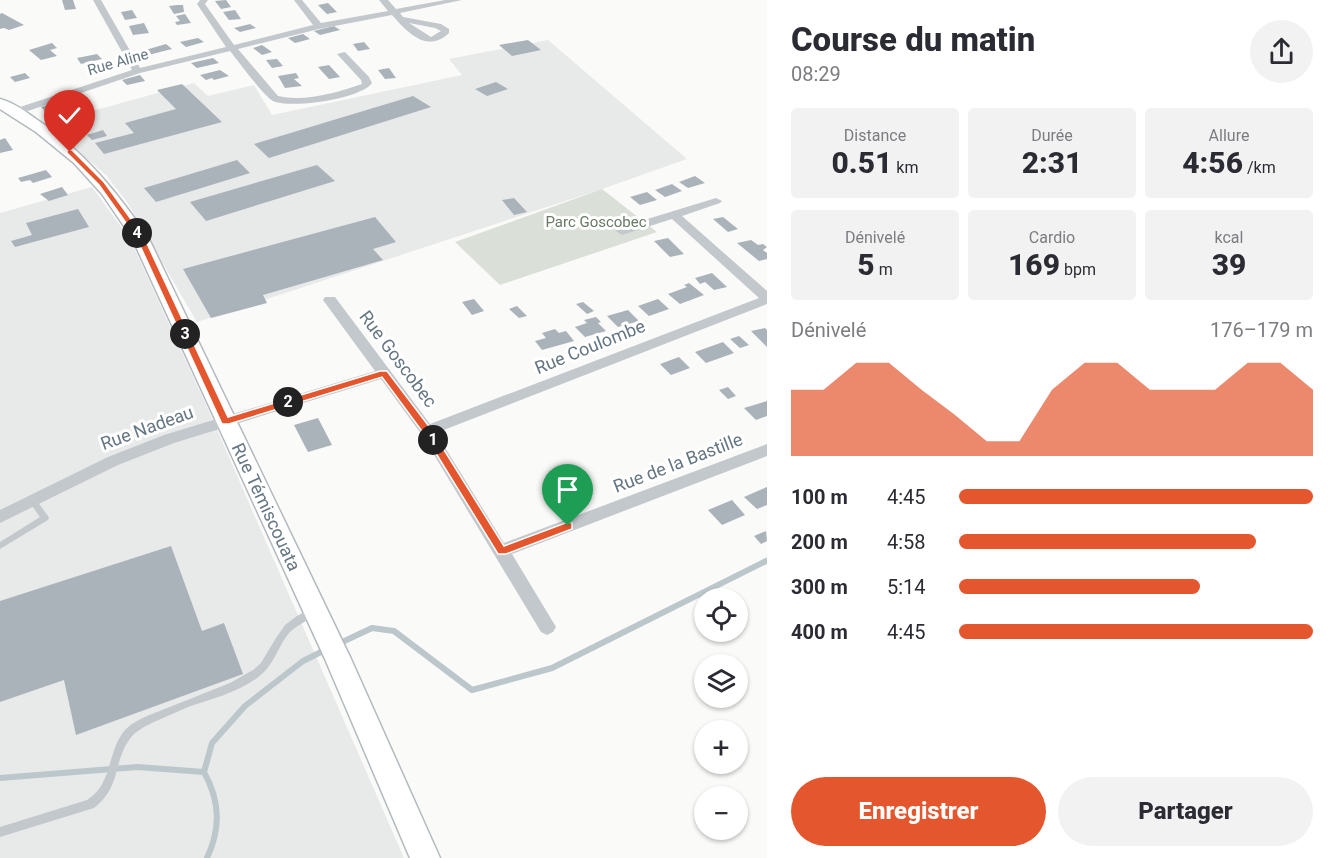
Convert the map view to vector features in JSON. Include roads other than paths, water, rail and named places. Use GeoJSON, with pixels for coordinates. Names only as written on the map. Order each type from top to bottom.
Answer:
{"type":"FeatureCollection","features":[{"type":"Feature","properties":{"kind":"main road","name":"Rue Témiscouata"},"geometry":{"type":"LineString","coordinates":[[7,108],[48,132],[101,183],[140,237],[315,610],[425,858]]}},
{"type":"Feature","properties":{"kind":"street"},"geometry":{"type":"LineString","coordinates":[[97,0],[137,71]]}},
{"type":"Feature","properties":{"kind":"street"},"geometry":{"type":"LineString","coordinates":[[204,0],[201,4],[232,48],[275,99],[301,100],[365,86],[366,79],[342,54]]}},
{"type":"Feature","properties":{"kind":"street"},"geometry":{"type":"LineString","coordinates":[[298,0],[319,26],[399,16],[458,0]]}},
{"type":"Feature","properties":{"kind":"street"},"geometry":{"type":"LineString","coordinates":[[383,0],[399,16]]}},
{"type":"Feature","properties":{"kind":"street","name":"Rue Aline"},"geometry":{"type":"LineString","coordinates":[[7,108],[137,71],[319,26]]}},
{"type":"Feature","properties":{"kind":"street"},"geometry":{"type":"LineString","coordinates":[[622,231],[716,201]]}},
{"type":"Feature","properties":{"kind":"street"},"geometry":{"type":"LineString","coordinates":[[673,214],[767,298]]}},
{"type":"Feature","properties":{"kind":"street","name":"Rue Coulombe"},"geometry":{"type":"LineString","coordinates":[[428,431],[767,298]]}},
{"type":"Feature","properties":{"kind":"street","name":"Rue Goscobec"},"geometry":{"type":"LineString","coordinates":[[330,300],[428,431],[547,627]]}},
{"type":"Feature","properties":{"kind":"street","name":"Rue Nadeau"},"geometry":{"type":"LineString","coordinates":[[0,517],[31,499],[113,460],[225,421],[384,373]]}},
{"type":"Feature","properties":{"kind":"street","name":"Rue de la Bastille"},"geometry":{"type":"LineString","coordinates":[[502,551],[767,450]]}},
{"type":"Feature","properties":{"kind":"lane"},"geometry":{"type":"LineString","coordinates":[[0,546],[45,518],[31,499]]}},
{"type":"Feature","properties":{"kind":"lane"},"geometry":{"type":"LineString","coordinates":[[0,832],[90,804],[100,798],[108,788],[117,749],[128,733],[178,706],[238,683],[258,672],[293,623],[315,610]]}},
{"type":"Feature","properties":{"kind":"waterway"},"geometry":{"type":"LineString","coordinates":[[338,644],[372,628],[394,631],[472,690],[552,668],[766,561]]}},
{"type":"Feature","properties":{"kind":"waterway"},"geometry":{"type":"LineString","coordinates":[[763,563],[767,561]]}},
{"type":"Feature","properties":{"kind":"waterway"},"geometry":{"type":"LineString","coordinates":[[204,772],[212,743],[245,706],[303,661],[325,650]]}},
{"type":"Feature","properties":{"kind":"waterway"},"geometry":{"type":"LineString","coordinates":[[0,778],[137,767],[204,772]]}},
{"type":"Feature","properties":{"kind":"waterway"},"geometry":{"type":"LineString","coordinates":[[204,772],[213,793],[217,815],[215,836],[207,858]]}},
{"type":"Feature","properties":{"kind":"park label","name":"Parc Goscobec"},"geometry":{"type":"Point","coordinates":[596,222]}}]}
